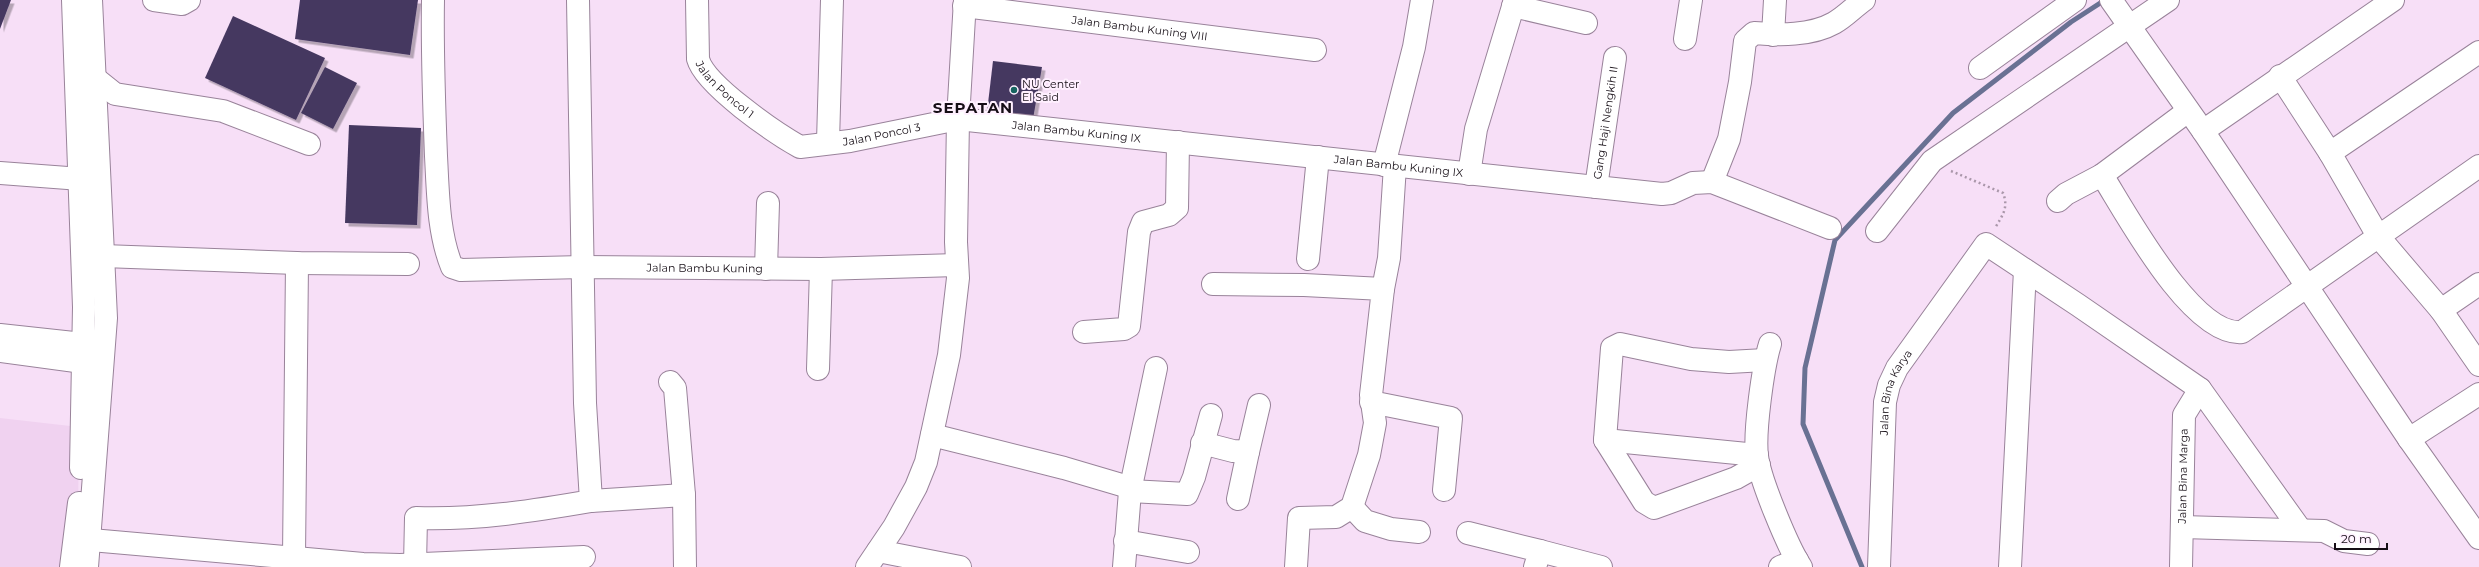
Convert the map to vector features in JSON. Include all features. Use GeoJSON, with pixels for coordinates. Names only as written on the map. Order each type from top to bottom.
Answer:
{"type":"FeatureCollection","features":[{"type":"Feature","properties":{"kind":"street"},"geometry":{"type":"LineString","coordinates":[[71,567],[79,501],[83,353],[81,179],[73,0]]}},
{"type":"Feature","properties":{"kind":"street"},"geometry":{"type":"LineString","coordinates":[[87,567],[91,540],[106,318],[91,0]]}},
{"type":"Feature","properties":{"kind":"street"},"geometry":{"type":"LineString","coordinates":[[154,0],[182,4],[189,0]]}},
{"type":"Feature","properties":{"kind":"street","name":"Jalan Bambu Kuning"},"geometry":{"type":"LineString","coordinates":[[434,0],[432,69],[438,198],[447,256],[452,267],[461,270],[583,267],[821,269],[957,265]]}},
{"type":"Feature","properties":{"kind":"street"},"geometry":{"type":"LineString","coordinates":[[578,0],[585,403],[592,501]]}},
{"type":"Feature","properties":{"kind":"street","name":"Jalan Poncol 1"},"geometry":{"type":"LineString","coordinates":[[697,0],[698,59],[700,67],[725,93],[794,144],[806,147]]}},
{"type":"Feature","properties":{"kind":"street"},"geometry":{"type":"LineString","coordinates":[[828,142],[832,0]]}},
{"type":"Feature","properties":{"kind":"street"},"geometry":{"type":"LineString","coordinates":[[1296,567],[1299,518],[1336,517],[1352,507],[1369,455],[1375,423],[1371,402],[1383,288],[1389,258],[1389,165],[1414,47],[1422,0]]}},
{"type":"Feature","properties":{"kind":"street"},"geometry":{"type":"LineString","coordinates":[[1685,39],[1691,0]]}},
{"type":"Feature","properties":{"kind":"street"},"geometry":{"type":"LineString","coordinates":[[1773,35],[1775,0]]}},
{"type":"Feature","properties":{"kind":"street"},"geometry":{"type":"LineString","coordinates":[[1712,182],[1729,139],[1740,82],[1745,41],[1754,33],[1773,35],[1811,31],[1834,23],[1864,0]]}},
{"type":"Feature","properties":{"kind":"street"},"geometry":{"type":"LineString","coordinates":[[1980,68],[2075,0]]}},
{"type":"Feature","properties":{"kind":"street"},"geometry":{"type":"LineString","coordinates":[[1877,231],[1932,161],[2119,12],[2168,0]]}},
{"type":"Feature","properties":{"kind":"street"},"geometry":{"type":"LineString","coordinates":[[2203,131],[2280,76],[2393,0]]}},
{"type":"Feature","properties":{"kind":"street"},"geometry":{"type":"LineString","coordinates":[[960,567],[873,559],[916,487],[926,462],[954,324],[957,265],[958,119],[964,3]]}},
{"type":"Feature","properties":{"kind":"street","name":"Jalan Bambu Kuning VIII"},"geometry":{"type":"LineString","coordinates":[[964,3],[1315,50]]}},
{"type":"Feature","properties":{"kind":"street"},"geometry":{"type":"LineString","coordinates":[[1469,174],[1476,129],[1514,3],[1586,23]]}},
{"type":"Feature","properties":{"kind":"street"},"geometry":{"type":"LineString","coordinates":[[2119,12],[2188,112],[2203,131],[2409,439],[2479,538]]}},
{"type":"Feature","properties":{"kind":"street"},"geometry":{"type":"LineString","coordinates":[[2330,153],[2479,52]]}},
{"type":"Feature","properties":{"kind":"street","name":"Gang Haji Nengkih II"},"geometry":{"type":"LineString","coordinates":[[1596,187],[1615,58]]}},
{"type":"Feature","properties":{"kind":"street"},"geometry":{"type":"LineString","coordinates":[[2280,76],[2330,153],[2378,236],[2441,310],[2479,365]]}},
{"type":"Feature","properties":{"kind":"street"},"geometry":{"type":"LineString","coordinates":[[95,78],[115,94],[223,111],[310,144]]}},
{"type":"Feature","properties":{"kind":"street"},"geometry":{"type":"LineString","coordinates":[[2058,201],[2066,194],[2102,175],[2188,112]]}},
{"type":"Feature","properties":{"kind":"street","name":"Jalan Poncol 3"},"geometry":{"type":"LineString","coordinates":[[806,147],[828,142],[850,141],[958,119]]}},
{"type":"Feature","properties":{"kind":"street","name":"Jalan Bambu Kuning IX"},"geometry":{"type":"LineString","coordinates":[[958,119],[1662,194],[1671,193],[1693,183],[1712,182],[1830,228]]}},
{"type":"Feature","properties":{"kind":"street"},"geometry":{"type":"LineString","coordinates":[[1084,332],[1124,329],[1129,326],[1139,232],[1143,222],[1169,214],[1177,208],[1178,142]]}},
{"type":"Feature","properties":{"kind":"street"},"geometry":{"type":"LineString","coordinates":[[1308,259],[1318,157]]}},
{"type":"Feature","properties":{"kind":"street"},"geometry":{"type":"LineString","coordinates":[[2102,175],[2161,270],[2193,308],[2231,333],[2242,332],[2479,166]]}},
{"type":"Feature","properties":{"kind":"street"},"geometry":{"type":"LineString","coordinates":[[0,173],[81,179]]}},
{"type":"Feature","properties":{"kind":"street"},"geometry":{"type":"LineString","coordinates":[[766,269],[768,203]]}},
{"type":"Feature","properties":{"kind":"street"},"geometry":{"type":"LineString","coordinates":[[1986,244],[2200,389],[2300,529]]}},
{"type":"Feature","properties":{"kind":"street","name":"Jalan Bina Karya"},"geometry":{"type":"LineString","coordinates":[[1879,567],[1883,430],[1888,385],[1897,368],[1986,244]]}},
{"type":"Feature","properties":{"kind":"street"},"geometry":{"type":"LineString","coordinates":[[103,256],[297,263],[408,264]]}},
{"type":"Feature","properties":{"kind":"street"},"geometry":{"type":"LineString","coordinates":[[294,557],[297,263]]}},
{"type":"Feature","properties":{"kind":"street"},"geometry":{"type":"LineString","coordinates":[[818,369],[821,269]]}},
{"type":"Feature","properties":{"kind":"street"},"geometry":{"type":"LineString","coordinates":[[2010,567],[2025,270]]}},
{"type":"Feature","properties":{"kind":"street"},"geometry":{"type":"LineString","coordinates":[[1213,284],[1304,284],[1383,288]]}},
{"type":"Feature","properties":{"kind":"street"},"geometry":{"type":"LineString","coordinates":[[2441,310],[2479,284]]}},
{"type":"Feature","properties":{"kind":"street"},"geometry":{"type":"LineString","coordinates":[[0,335],[83,353]]}},
{"type":"Feature","properties":{"kind":"street"},"geometry":{"type":"LineString","coordinates":[[1758,460],[1736,478],[1654,508],[1644,502],[1605,440],[1612,348],[1615,345],[1620,344],[1691,359],[1729,362],[1768,352],[1758,460],[1792,565]]}},
{"type":"Feature","properties":{"kind":"street"},"geometry":{"type":"LineString","coordinates":[[0,351],[83,353]]}},
{"type":"Feature","properties":{"kind":"street"},"geometry":{"type":"LineString","coordinates":[[1124,567],[1130,491],[1156,368]]}},
{"type":"Feature","properties":{"kind":"street"},"geometry":{"type":"LineString","coordinates":[[670,382],[675,388],[684,495],[685,567]]}},
{"type":"Feature","properties":{"kind":"street","name":"Jalan Bina Marga"},"geometry":{"type":"LineString","coordinates":[[2181,567],[2184,414],[2200,389]]}},
{"type":"Feature","properties":{"kind":"street"},"geometry":{"type":"LineString","coordinates":[[2409,439],[2479,394]]}},
{"type":"Feature","properties":{"kind":"street"},"geometry":{"type":"LineString","coordinates":[[1371,402],[1452,418],[1444,490]]}},
{"type":"Feature","properties":{"kind":"street"},"geometry":{"type":"LineString","coordinates":[[1238,500],[1259,405]]}},
{"type":"Feature","properties":{"kind":"street"},"geometry":{"type":"LineString","coordinates":[[932,435],[1064,468],[1125,486],[1130,491],[1187,494],[1194,477],[1202,443],[1211,415]]}},
{"type":"Feature","properties":{"kind":"street"},"geometry":{"type":"LineString","coordinates":[[1605,440],[1758,460]]}},
{"type":"Feature","properties":{"kind":"street"},"geometry":{"type":"LineString","coordinates":[[1202,443],[1233,451],[1248,452]]}},
{"type":"Feature","properties":{"kind":"street"},"geometry":{"type":"LineString","coordinates":[[405,566],[416,518],[454,519],[505,515],[592,501],[684,495]]}},
{"type":"Feature","properties":{"kind":"street"},"geometry":{"type":"LineString","coordinates":[[1352,507],[1365,521],[1391,529],[1419,532]]}},
{"type":"Feature","properties":{"kind":"street"},"geometry":{"type":"LineString","coordinates":[[2182,527],[2300,529],[2324,531],[2344,541],[2368,544]]}},
{"type":"Feature","properties":{"kind":"street"},"geometry":{"type":"LineString","coordinates":[[1468,533],[1538,559],[1601,567]]}},
{"type":"Feature","properties":{"kind":"street"},"geometry":{"type":"LineString","coordinates":[[91,540],[363,564],[405,566],[584,557]]}},
{"type":"Feature","properties":{"kind":"street"},"geometry":{"type":"LineString","coordinates":[[1125,541],[1188,552]]}},
{"type":"Feature","properties":{"kind":"path"},"geometry":{"type":"LineString","coordinates":[[1932,161],[2002,193],[2006,200],[2006,210],[1986,244]]}},
{"type":"Feature","properties":{"kind":"shaded area"},"geometry":{"type":"Polygon","coordinates":[[[0,418],[79,427],[78,516],[71,567],[0,567],[0,418]]]}},
{"type":"Feature","properties":{"kind":"building"},"geometry":{"type":"Polygon","coordinates":[[[0,0],[11,0],[0,29],[0,0]]]}},
{"type":"Feature","properties":{"kind":"building"},"geometry":{"type":"Polygon","coordinates":[[[300,0],[418,0],[410,55],[295,39],[300,0]]]}},
{"type":"Feature","properties":{"kind":"building"},"geometry":{"type":"Polygon","coordinates":[[[233,16],[325,58],[296,120],[205,78],[233,16]]]}},
{"type":"Feature","properties":{"kind":"building","name":"NU Center El Said"},"geometry":{"type":"Polygon","coordinates":[[[993,61],[1042,67],[1033,119],[987,112],[993,61]]]}},
{"type":"Feature","properties":{"kind":"building"},"geometry":{"type":"Polygon","coordinates":[[[325,67],[357,83],[333,129],[301,113],[325,67]]]}},
{"type":"Feature","properties":{"kind":"building"},"geometry":{"type":"Polygon","coordinates":[[[349,125],[421,128],[417,225],[345,223],[349,125]]]}},
{"type":"Feature","properties":{"kind":"waterway"},"geometry":{"type":"LineString","coordinates":[[1862,567],[1803,424],[1805,368],[1835,240],[1953,113],[2071,22],[2105,0]]}},
{"type":"Feature","properties":{"kind":"place","name":"NU Center El Said"},"geometry":{"type":"Point","coordinates":[1014,90]}},
{"type":"Feature","properties":{"kind":"district","name":"SEPATAN"},"geometry":{"type":"Point","coordinates":[973,107]}}]}
